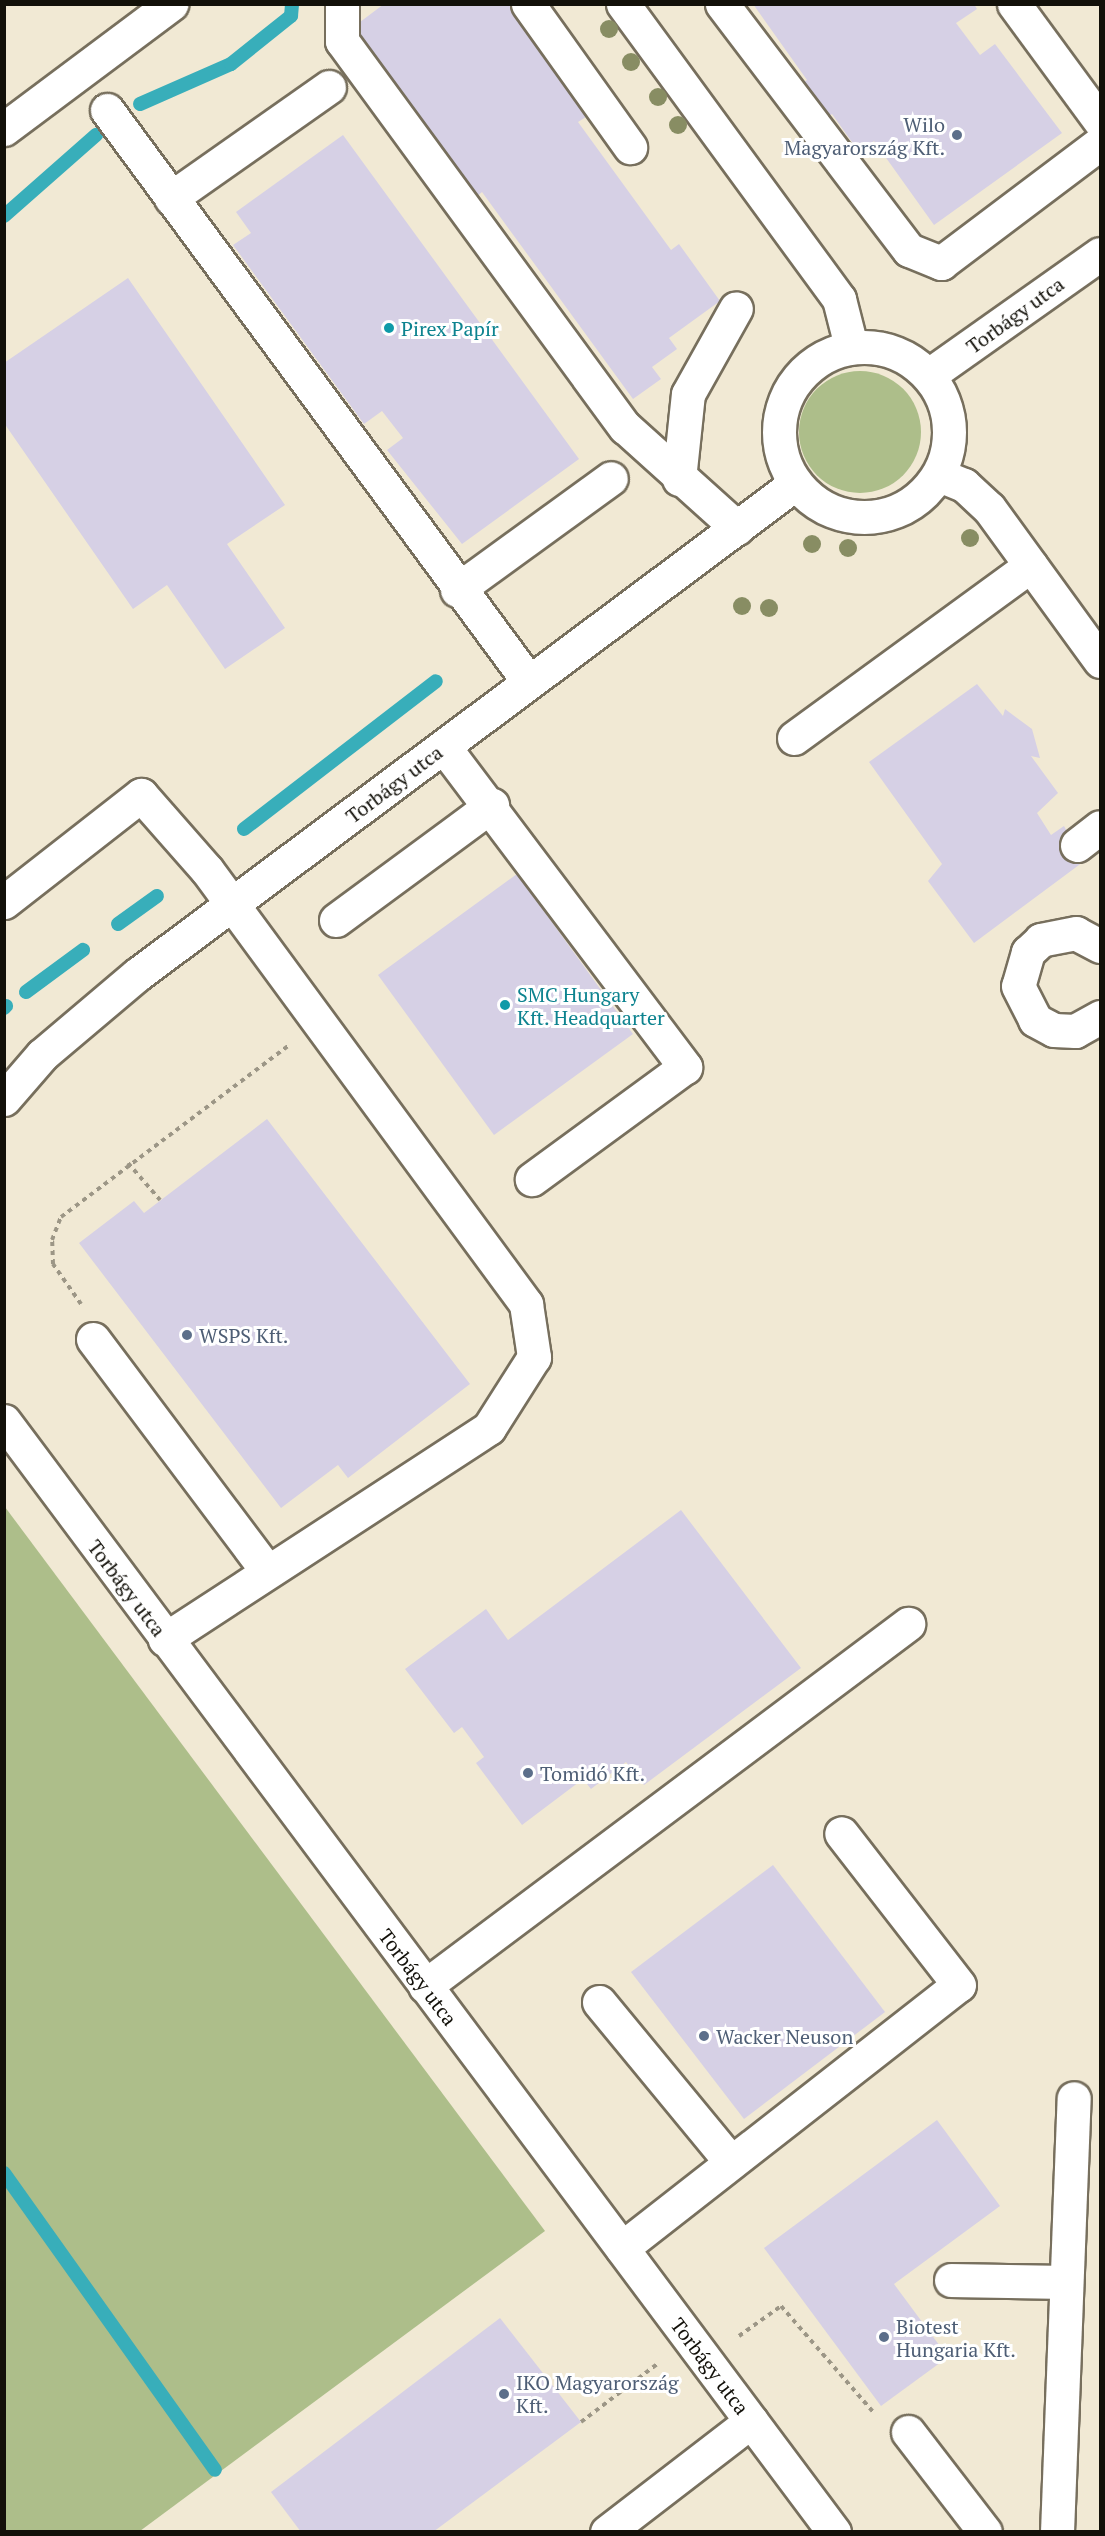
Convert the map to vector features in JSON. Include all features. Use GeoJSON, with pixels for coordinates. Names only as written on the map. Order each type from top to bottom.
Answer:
{"type":"FeatureCollection","features":[{"type":"Feature","properties":{"kind":"street"},"geometry":{"type":"LineString","coordinates":[[4,129],[171,4]]}},
{"type":"Feature","properties":{"kind":"street"},"geometry":{"type":"LineString","coordinates":[[342,4],[342,41],[625,427],[679,479],[737,528]]}},
{"type":"Feature","properties":{"kind":"street"},"geometry":{"type":"LineString","coordinates":[[528,4],[630,147]]}},
{"type":"Feature","properties":{"kind":"street"},"geometry":{"type":"LineString","coordinates":[[623,4],[839,299],[851,346]]}},
{"type":"Feature","properties":{"kind":"street"},"geometry":{"type":"LineString","coordinates":[[722,4],[909,250],[941,263],[1101,143]]}},
{"type":"Feature","properties":{"kind":"street"},"geometry":{"type":"LineString","coordinates":[[1014,4],[1101,121]]}},
{"type":"Feature","properties":{"kind":"street"},"geometry":{"type":"LineString","coordinates":[[171,198],[329,87]]}},
{"type":"Feature","properties":{"kind":"street"},"geometry":{"type":"LineString","coordinates":[[107,110],[457,590],[529,682]]}},
{"type":"Feature","properties":{"kind":"street","name":"Torbágy utca"},"geometry":{"type":"LineString","coordinates":[[929,375],[1101,254]]}},
{"type":"Feature","properties":{"kind":"street"},"geometry":{"type":"LineString","coordinates":[[679,479],[688,394],[736,308]]}},
{"type":"Feature","properties":{"kind":"street"},"geometry":{"type":"LineString","coordinates":[[851,346],[879,347],[907,357],[929,375],[950,424],[939,475],[916,500],[875,516],[853,517],[821,506],[795,484],[780,452],[778,417],[787,395],[817,358],[851,346]]}},
{"type":"Feature","properties":{"kind":"street"},"geometry":{"type":"LineString","coordinates":[[939,475],[975,493],[1101,661]]}},
{"type":"Feature","properties":{"kind":"street"},"geometry":{"type":"LineString","coordinates":[[457,590],[611,478]]}},
{"type":"Feature","properties":{"kind":"street","name":"Torbágy utca"},"geometry":{"type":"LineString","coordinates":[[4,1099],[86,1015],[795,484]]}},
{"type":"Feature","properties":{"kind":"street"},"geometry":{"type":"LineString","coordinates":[[794,738],[1031,565]]}},
{"type":"Feature","properties":{"kind":"street"},"geometry":{"type":"LineString","coordinates":[[444,747],[492,806],[685,1067],[532,1179]]}},
{"type":"Feature","properties":{"kind":"street"},"geometry":{"type":"LineString","coordinates":[[4,902],[141,795],[233,904],[526,1304],[534,1357],[489,1428],[165,1639]]}},
{"type":"Feature","properties":{"kind":"street"},"geometry":{"type":"LineString","coordinates":[[336,920],[492,806]]}},
{"type":"Feature","properties":{"kind":"street"},"geometry":{"type":"LineString","coordinates":[[1096,932],[1058,933],[1041,940],[1028,952],[1017,986],[1035,1020],[1054,1030],[1075,1031],[1101,1017]]}},
{"type":"Feature","properties":{"kind":"street"},"geometry":{"type":"LineString","coordinates":[[93,1339],[267,1571]]}},
{"type":"Feature","properties":{"kind":"street","name":"Torbágy utca"},"geometry":{"type":"LineString","coordinates":[[4,1421],[834,2532]]}},
{"type":"Feature","properties":{"kind":"street"},"geometry":{"type":"LineString","coordinates":[[425,1986],[908,1624]]}},
{"type":"Feature","properties":{"kind":"street"},"geometry":{"type":"LineString","coordinates":[[622,2248],[958,1985],[841,1833]]}},
{"type":"Feature","properties":{"kind":"street"},"geometry":{"type":"LineString","coordinates":[[599,2002],[731,2162]]}},
{"type":"Feature","properties":{"kind":"street"},"geometry":{"type":"LineString","coordinates":[[1057,2532],[1074,2098]]}},
{"type":"Feature","properties":{"kind":"street"},"geometry":{"type":"LineString","coordinates":[[951,2280],[1065,2282]]}},
{"type":"Feature","properties":{"kind":"street"},"geometry":{"type":"LineString","coordinates":[[607,2532],[751,2421]]}},
{"type":"Feature","properties":{"kind":"street"},"geometry":{"type":"LineString","coordinates":[[908,2432],[985,2532]]}},
{"type":"Feature","properties":{"kind":"path"},"geometry":{"type":"LineString","coordinates":[[93,1339],[89,1316],[53,1264],[52,1240],[75,1201],[320,1022]]}},
{"type":"Feature","properties":{"kind":"path"},"geometry":{"type":"LineString","coordinates":[[128,1163],[160,1200]]}},
{"type":"Feature","properties":{"kind":"path"},"geometry":{"type":"LineString","coordinates":[[739,2336],[781,2306],[832,2359],[891,2434],[908,2432]]}},
{"type":"Feature","properties":{"kind":"path"},"geometry":{"type":"LineString","coordinates":[[581,2422],[657,2364]]}},
{"type":"Feature","properties":{"kind":"green space"},"geometry":{"type":"Polygon","coordinates":[[[860,371],[883,375],[903,389],[917,409],[921,432],[917,455],[903,475],[883,489],[860,493],[837,489],[817,475],[803,455],[799,432],[803,409],[817,389],[837,375],[860,371]]]}},
{"type":"Feature","properties":{"kind":"green space"},"geometry":{"type":"Polygon","coordinates":[[[5,1507],[545,2231],[140,2531],[5,2531],[5,1507]]]}},
{"type":"Feature","properties":{"kind":"building"},"geometry":{"type":"Polygon","coordinates":[[[384,4],[509,4],[589,115],[578,122],[671,250],[679,244],[720,301],[669,338],[677,349],[652,367],[661,379],[633,399],[482,192],[475,198],[352,28],[384,4]]]}},
{"type":"Feature","properties":{"kind":"building"},"geometry":{"type":"Polygon","coordinates":[[[753,4],[974,4],[977,9],[956,23],[980,55],[995,44],[1062,133],[934,225],[874,141],[859,152],[832,114],[806,132],[782,98],[807,80],[753,4]]]}},
{"type":"Feature","properties":{"kind":"building","name":"Pirex Papír"},"geometry":{"type":"Polygon","coordinates":[[[343,135],[579,459],[462,544],[387,450],[403,438],[382,411],[364,424],[233,245],[251,233],[236,212],[343,135]]]}},
{"type":"Feature","properties":{"kind":"building"},"geometry":{"type":"Polygon","coordinates":[[[128,278],[285,505],[227,544],[285,628],[225,669],[167,585],[133,609],[4,423],[4,363],[128,278]]]}},
{"type":"Feature","properties":{"kind":"building"},"geometry":{"type":"Polygon","coordinates":[[[977,684],[1003,716],[1005,709],[1032,729],[1040,758],[1031,756],[1058,793],[1037,813],[1051,835],[1064,826],[1083,862],[974,943],[928,881],[942,864],[869,762],[977,684]]]}},
{"type":"Feature","properties":{"kind":"building","name":"SMC Hungary Kft. Headquarter"},"geometry":{"type":"Polygon","coordinates":[[[517,874],[633,1034],[494,1135],[378,975],[517,874]]]}},
{"type":"Feature","properties":{"kind":"building"},"geometry":{"type":"Polygon","coordinates":[[[267,1119],[470,1384],[348,1478],[338,1465],[281,1508],[79,1243],[134,1201],[144,1213],[267,1119]]]}},
{"type":"Feature","properties":{"kind":"building"},"geometry":{"type":"Polygon","coordinates":[[[681,1510],[801,1668],[644,1785],[626,1762],[591,1789],[583,1779],[522,1825],[476,1763],[484,1757],[462,1727],[454,1733],[405,1669],[486,1609],[508,1640],[681,1510]]]}},
{"type":"Feature","properties":{"kind":"building"},"geometry":{"type":"Polygon","coordinates":[[[773,1865],[885,2012],[744,2119],[631,1972],[773,1865]]]}},
{"type":"Feature","properties":{"kind":"building"},"geometry":{"type":"Polygon","coordinates":[[[937,2120],[1000,2206],[894,2284],[948,2357],[881,2406],[764,2248],[937,2120]]]}},
{"type":"Feature","properties":{"kind":"building"},"geometry":{"type":"Polygon","coordinates":[[[500,2318],[581,2422],[433,2532],[301,2532],[271,2492],[500,2318]]]}},
{"type":"Feature","properties":{"kind":"waterway"},"geometry":{"type":"LineString","coordinates":[[140,104],[231,64],[291,16],[292,4]]}},
{"type":"Feature","properties":{"kind":"waterway"},"geometry":{"type":"LineString","coordinates":[[4,216],[96,135]]}},
{"type":"Feature","properties":{"kind":"waterway"},"geometry":{"type":"LineString","coordinates":[[244,829],[436,681]]}},
{"type":"Feature","properties":{"kind":"waterway"},"geometry":{"type":"LineString","coordinates":[[118,924],[157,896]]}},
{"type":"Feature","properties":{"kind":"waterway"},"geometry":{"type":"LineString","coordinates":[[26,992],[83,950]]}},
{"type":"Feature","properties":{"kind":"waterway"},"geometry":{"type":"LineString","coordinates":[[4,2173],[215,2470]]}},
{"type":"Feature","properties":{"kind":"place","name":"Wilo Magyarország Kft."},"geometry":{"type":"Point","coordinates":[957,135]}},
{"type":"Feature","properties":{"kind":"place","name":"Pirex Papír"},"geometry":{"type":"Point","coordinates":[389,328]}},
{"type":"Feature","properties":{"kind":"place","name":"SMC Hungary Kft. Headquarter"},"geometry":{"type":"Point","coordinates":[505,1005]}},
{"type":"Feature","properties":{"kind":"place","name":"WSPS Kft."},"geometry":{"type":"Point","coordinates":[187,1335]}},
{"type":"Feature","properties":{"kind":"place","name":"Tomidó Kft."},"geometry":{"type":"Point","coordinates":[528,1773]}},
{"type":"Feature","properties":{"kind":"place","name":"Wacker Neuson"},"geometry":{"type":"Point","coordinates":[704,2036]}},
{"type":"Feature","properties":{"kind":"place","name":"Biotest Hungaria Kft."},"geometry":{"type":"Point","coordinates":[884,2337]}},
{"type":"Feature","properties":{"kind":"place","name":"IKO Magyarország Kft."},"geometry":{"type":"Point","coordinates":[504,2394]}}]}
